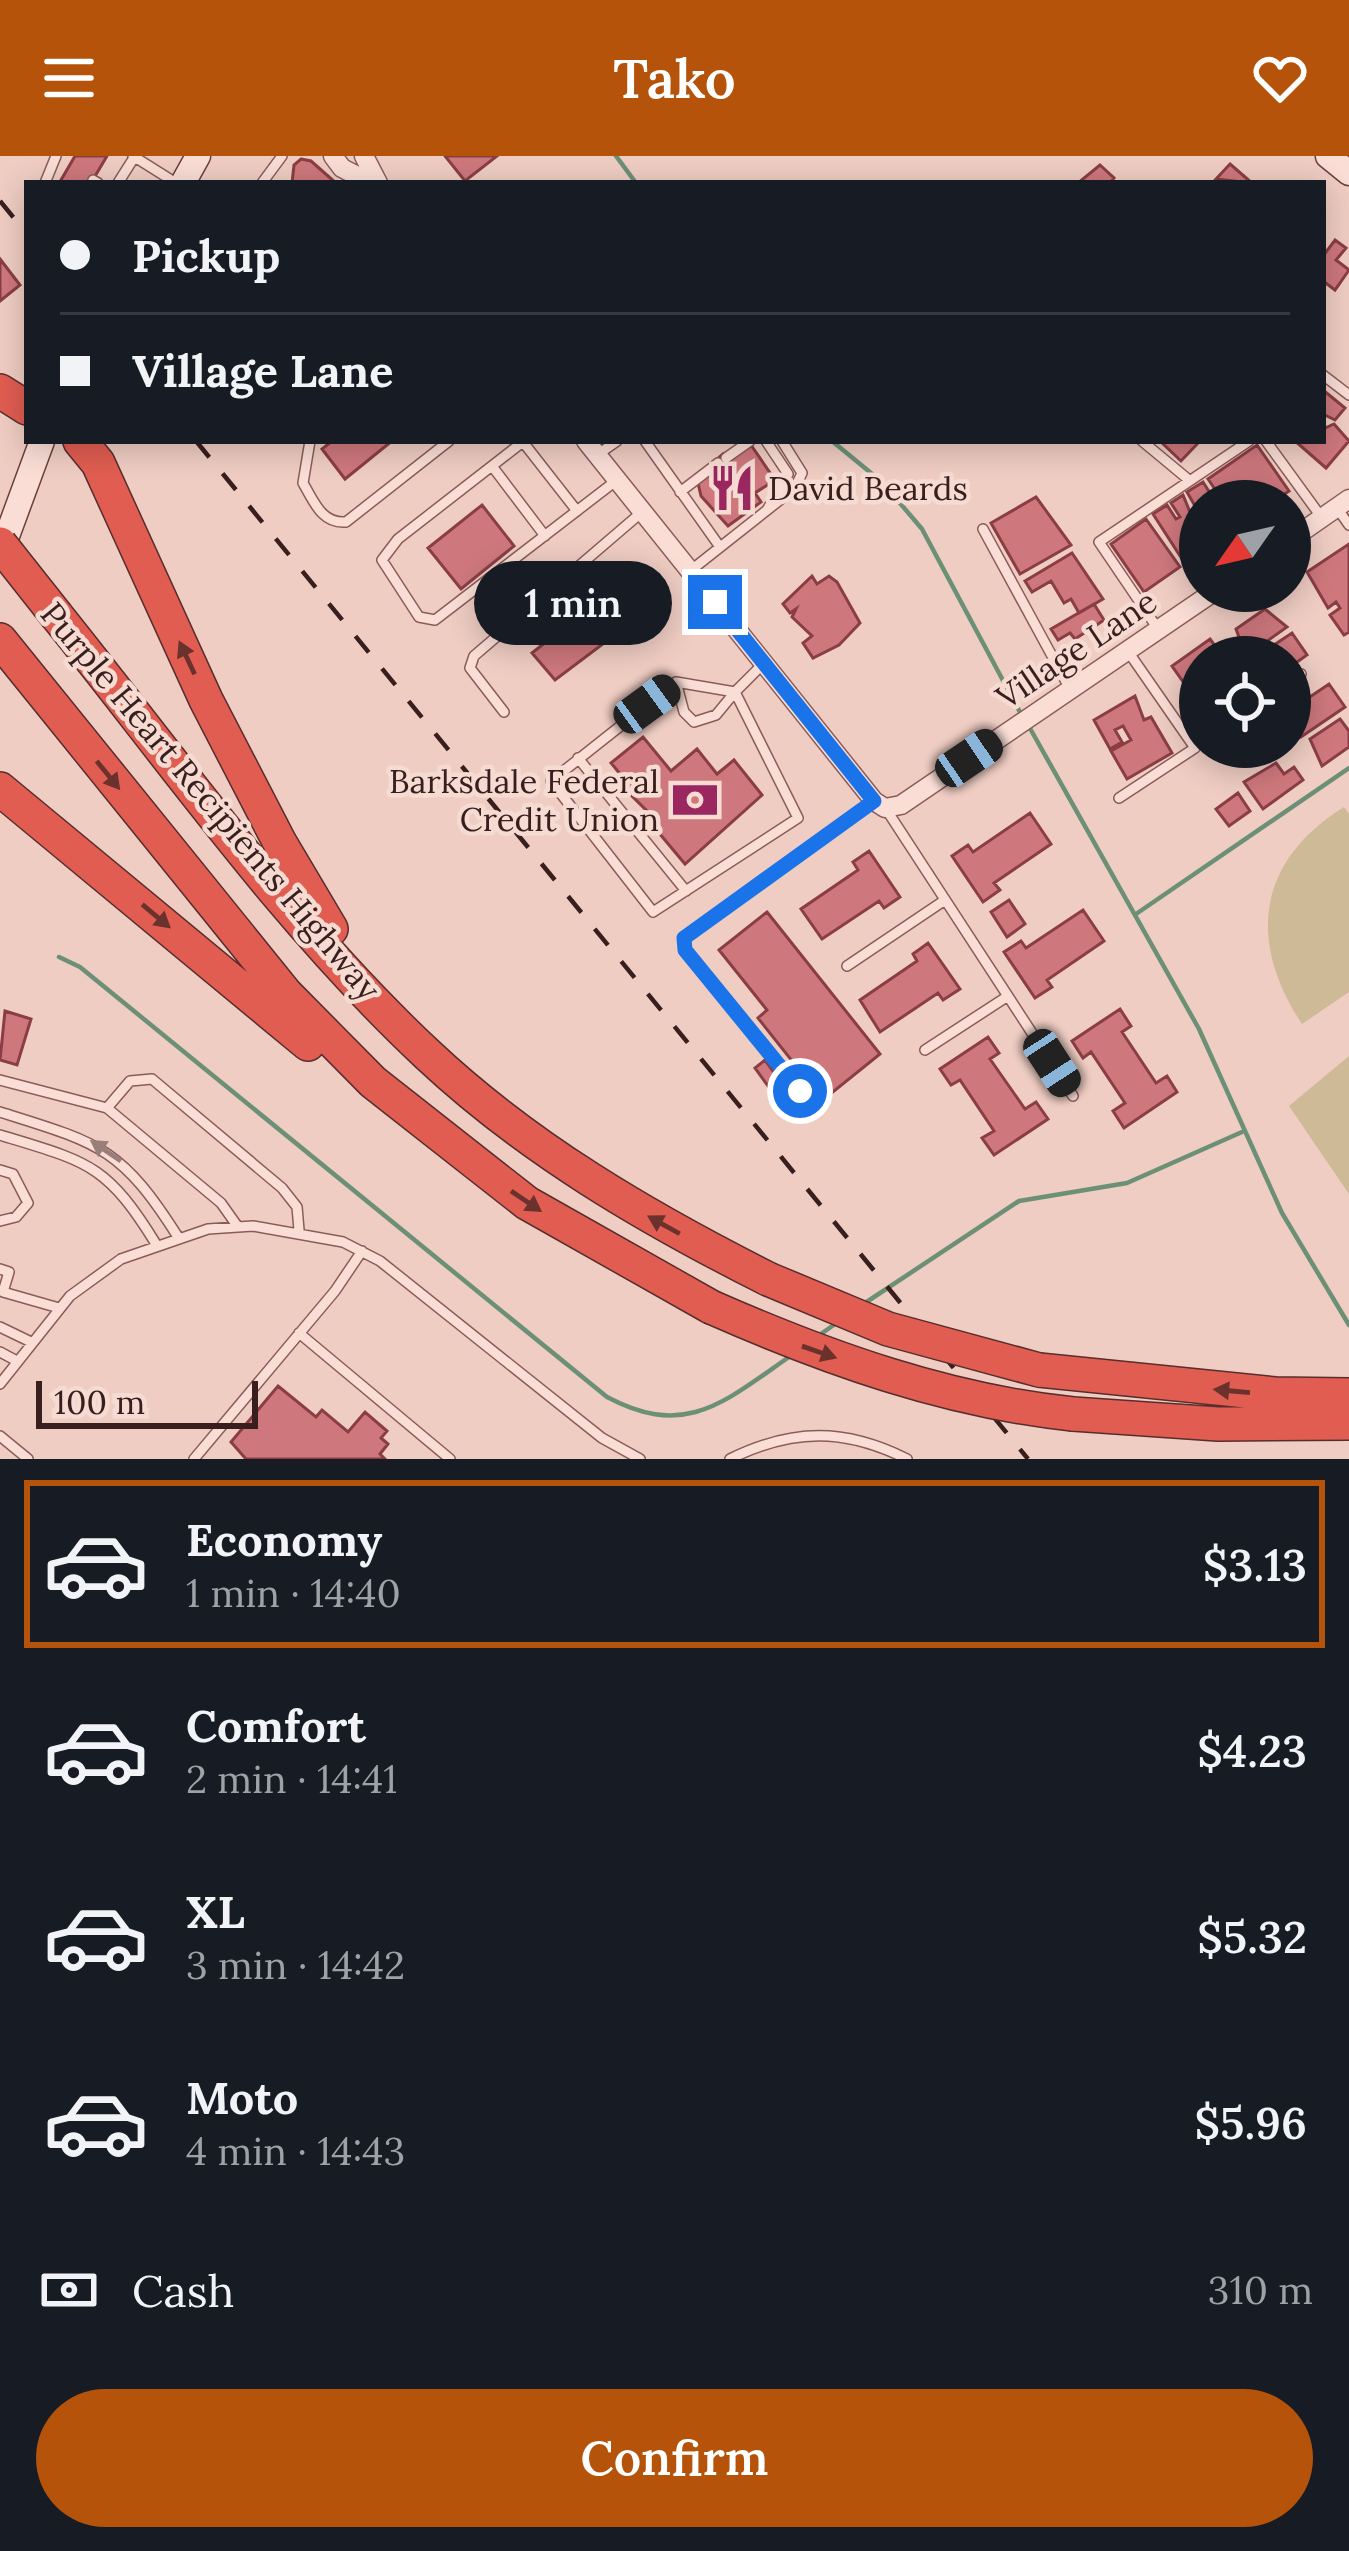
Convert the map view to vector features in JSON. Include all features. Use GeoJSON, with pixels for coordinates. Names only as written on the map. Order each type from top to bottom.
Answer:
{"type":"FeatureCollection","features":[{"type":"Feature","properties":{"kind":"highway"},"geometry":{"type":"LineString","coordinates":[[82,444],[98,463],[206,700],[280,843],[389,1015]]}},
{"type":"Feature","properties":{"kind":"highway","name":"Purple Heart Recipients Highway"},"geometry":{"type":"LineString","coordinates":[[0,544],[286,902],[389,1015],[481,1100],[575,1170],[680,1234],[767,1279],[888,1330],[1039,1370],[1275,1394],[1349,1394]]}},
{"type":"Feature","properties":{"kind":"highway","name":"Purple Heart Recipients Highway"},"geometry":{"type":"LineString","coordinates":[[0,640],[286,994],[373,1082],[470,1162],[588,1242],[711,1307],[793,1343],[896,1377],[1002,1404],[1199,1423],[1349,1424]]}},
{"type":"Feature","properties":{"kind":"highway"},"geometry":{"type":"LineString","coordinates":[[0,790],[364,1091],[470,1162]]}},
{"type":"Feature","properties":{"kind":"main road"},"geometry":{"type":"LineString","coordinates":[[1328,156],[1349,172]]}},
{"type":"Feature","properties":{"kind":"main road"},"geometry":{"type":"LineString","coordinates":[[0,555],[41,444]]}},
{"type":"Feature","properties":{"kind":"street"},"geometry":{"type":"LineString","coordinates":[[333,156],[342,168],[368,180]]}},
{"type":"Feature","properties":{"kind":"street"},"geometry":{"type":"LineString","coordinates":[[592,448],[880,804]]}},
{"type":"Feature","properties":{"kind":"street"},"geometry":{"type":"LineString","coordinates":[[1311,525],[1336,508]]}},
{"type":"Feature","properties":{"kind":"street","name":"Village Lane"},"geometry":{"type":"LineString","coordinates":[[880,804],[901,805],[1183,612]]}},
{"type":"Feature","properties":{"kind":"lane"},"geometry":{"type":"LineString","coordinates":[[134,156],[189,172]]}},
{"type":"Feature","properties":{"kind":"lane"},"geometry":{"type":"LineString","coordinates":[[55,157],[69,166]]}},
{"type":"Feature","properties":{"kind":"lane"},"geometry":{"type":"LineString","coordinates":[[310,444],[303,483],[322,515],[334,523],[346,522],[444,444]]}},
{"type":"Feature","properties":{"kind":"lane"},"geometry":{"type":"LineString","coordinates":[[520,444],[398,539],[382,560],[419,616],[435,620],[617,480]]}},
{"type":"Feature","properties":{"kind":"lane"},"geometry":{"type":"LineString","coordinates":[[526,444],[577,511]]}},
{"type":"Feature","properties":{"kind":"lane"},"geometry":{"type":"LineString","coordinates":[[647,444],[720,547]]}},
{"type":"Feature","properties":{"kind":"lane"},"geometry":{"type":"LineString","coordinates":[[680,492],[746,444]]}},
{"type":"Feature","properties":{"kind":"lane"},"geometry":{"type":"LineString","coordinates":[[767,510],[788,474],[768,444]]}},
{"type":"Feature","properties":{"kind":"lane"},"geometry":{"type":"LineString","coordinates":[[690,571],[795,488],[802,473],[784,444]]}},
{"type":"Feature","properties":{"kind":"lane"},"geometry":{"type":"LineString","coordinates":[[1146,444],[1189,480],[1244,444]]}},
{"type":"Feature","properties":{"kind":"lane"},"geometry":{"type":"LineString","coordinates":[[1269,444],[1349,525]]}},
{"type":"Feature","properties":{"kind":"lane"},"geometry":{"type":"LineString","coordinates":[[492,466],[544,536]]}},
{"type":"Feature","properties":{"kind":"lane"},"geometry":{"type":"LineString","coordinates":[[1158,629],[1100,542],[1179,487]]}},
{"type":"Feature","properties":{"kind":"lane"},"geometry":{"type":"LineString","coordinates":[[504,712],[470,668],[474,656],[642,512]]}},
{"type":"Feature","properties":{"kind":"lane"},"geometry":{"type":"LineString","coordinates":[[983,530],[1070,689]]}},
{"type":"Feature","properties":{"kind":"lane"},"geometry":{"type":"LineString","coordinates":[[1127,650],[1179,721]]}},
{"type":"Feature","properties":{"kind":"lane"},"geometry":{"type":"LineString","coordinates":[[676,682],[684,712],[694,722],[716,715],[764,663]]}},
{"type":"Feature","properties":{"kind":"lane"},"geometry":{"type":"LineString","coordinates":[[676,682],[735,692],[798,818],[653,913],[551,781],[676,682]]}},
{"type":"Feature","properties":{"kind":"lane"},"geometry":{"type":"LineString","coordinates":[[578,758],[686,891]]}},
{"type":"Feature","properties":{"kind":"lane"},"geometry":{"type":"LineString","coordinates":[[1119,798],[1179,758]]}},
{"type":"Feature","properties":{"kind":"lane"},"geometry":{"type":"LineString","coordinates":[[800,1091],[685,950],[684,938],[880,804],[1073,1096]]}},
{"type":"Feature","properties":{"kind":"lane"},"geometry":{"type":"LineString","coordinates":[[847,966],[944,899]]}},
{"type":"Feature","properties":{"kind":"lane"},"geometry":{"type":"LineString","coordinates":[[925,1050],[1008,996]]}},
{"type":"Feature","properties":{"kind":"lane"},"geometry":{"type":"LineString","coordinates":[[107,1108],[130,1081],[152,1079],[282,1188],[297,1207],[299,1230]]}},
{"type":"Feature","properties":{"kind":"lane"},"geometry":{"type":"LineString","coordinates":[[0,1080],[107,1108],[221,1203],[238,1227]]}},
{"type":"Feature","properties":{"kind":"lane"},"geometry":{"type":"LineString","coordinates":[[0,1112],[107,1150],[150,1193],[178,1237]]}},
{"type":"Feature","properties":{"kind":"lane"},"geometry":{"type":"LineString","coordinates":[[0,1135],[100,1170],[131,1203],[156,1244]]}},
{"type":"Feature","properties":{"kind":"lane"},"geometry":{"type":"LineString","coordinates":[[0,1170],[13,1174],[28,1203],[16,1217],[0,1221]]}},
{"type":"Feature","properties":{"kind":"lane"},"geometry":{"type":"LineString","coordinates":[[0,1384],[59,1308],[122,1259],[178,1237],[238,1227],[299,1230],[362,1251],[392,1269],[602,1438],[640,1459]]}},
{"type":"Feature","properties":{"kind":"lane"},"geometry":{"type":"LineString","coordinates":[[194,1459],[362,1251]]}},
{"type":"Feature","properties":{"kind":"lane"},"geometry":{"type":"LineString","coordinates":[[0,1269],[9,1272],[1,1296],[59,1308]]}},
{"type":"Feature","properties":{"kind":"lane"},"geometry":{"type":"LineString","coordinates":[[0,1327],[31,1342]]}},
{"type":"Feature","properties":{"kind":"lane"},"geometry":{"type":"LineString","coordinates":[[299,1334],[450,1459]]}},
{"type":"Feature","properties":{"kind":"lane"},"geometry":{"type":"LineString","coordinates":[[0,1352],[17,1361]]}},
{"type":"Feature","properties":{"kind":"lane"},"geometry":{"type":"LineString","coordinates":[[730,1459],[778,1439],[829,1433],[868,1441],[907,1459]]}},
{"type":"Feature","properties":{"kind":"lane"},"geometry":{"type":"LineString","coordinates":[[0,1436],[28,1459]]}},
{"type":"Feature","properties":{"kind":"shaded area"},"geometry":{"type":"Polygon","coordinates":[[[1344,807],[1349,814],[1349,992],[1302,1024],[1273,963],[1270,905],[1293,852],[1344,807]]]}},
{"type":"Feature","properties":{"kind":"shaded area"},"geometry":{"type":"Polygon","coordinates":[[[1349,1056],[1349,1194],[1289,1106],[1349,1056]]]}},
{"type":"Feature","properties":{"kind":"building"},"geometry":{"type":"Polygon","coordinates":[[[75,156],[107,156],[93,180],[61,180],[75,156]]]}},
{"type":"Feature","properties":{"kind":"building"},"geometry":{"type":"Polygon","coordinates":[[[445,156],[497,156],[466,180],[445,156]]]}},
{"type":"Feature","properties":{"kind":"building"},"geometry":{"type":"Polygon","coordinates":[[[301,159],[311,161],[333,180],[292,180],[294,165],[301,159]]]}},
{"type":"Feature","properties":{"kind":"building"},"geometry":{"type":"Polygon","coordinates":[[[1230,164],[1249,180],[1225,180],[1216,179],[1230,164]]]}},
{"type":"Feature","properties":{"kind":"building"},"geometry":{"type":"Polygon","coordinates":[[[1100,165],[1114,178],[1112,180],[1082,180],[1100,165]]]}},
{"type":"Feature","properties":{"kind":"building"},"geometry":{"type":"Polygon","coordinates":[[[1335,240],[1346,248],[1336,260],[1349,270],[1335,290],[1326,283],[1326,252],[1335,240]]]}},
{"type":"Feature","properties":{"kind":"building"},"geometry":{"type":"Polygon","coordinates":[[[0,259],[20,285],[0,301],[0,259]]]}},
{"type":"Feature","properties":{"kind":"building"},"geometry":{"type":"Polygon","coordinates":[[[1326,392],[1345,408],[1335,420],[1326,416],[1326,392]]]}},
{"type":"Feature","properties":{"kind":"building"},"geometry":{"type":"Polygon","coordinates":[[[1334,424],[1349,441],[1326,468],[1298,444],[1326,444],[1326,428],[1334,424]]]}},
{"type":"Feature","properties":{"kind":"building"},"geometry":{"type":"Polygon","coordinates":[[[328,444],[388,444],[345,479],[322,449],[328,444]]]}},
{"type":"Feature","properties":{"kind":"building"},"geometry":{"type":"Polygon","coordinates":[[[1163,444],[1197,444],[1181,461],[1163,444]]]}},
{"type":"Feature","properties":{"kind":"building","name":"David Beards"},"geometry":{"type":"Polygon","coordinates":[[[751,445],[775,480],[755,493],[761,502],[728,526],[701,496],[698,483],[721,467],[716,460],[723,454],[728,461],[751,445]]]}},
{"type":"Feature","properties":{"kind":"building"},"geometry":{"type":"Polygon","coordinates":[[[1257,445],[1281,480],[1209,480],[1257,445]]]}},
{"type":"Feature","properties":{"kind":"building"},"geometry":{"type":"Polygon","coordinates":[[[1036,497],[1071,545],[1020,574],[991,523],[1036,497]]]}},
{"type":"Feature","properties":{"kind":"building"},"geometry":{"type":"Polygon","coordinates":[[[482,505],[514,546],[461,589],[428,548],[482,505]]]}},
{"type":"Feature","properties":{"kind":"building"},"geometry":{"type":"Polygon","coordinates":[[[1167,505],[1176,519],[1179,554],[1153,514],[1167,505]]]}},
{"type":"Feature","properties":{"kind":"building"},"geometry":{"type":"Polygon","coordinates":[[[1146,519],[1179,568],[1144,592],[1111,544],[1146,519]]]}},
{"type":"Feature","properties":{"kind":"building"},"geometry":{"type":"Polygon","coordinates":[[[1349,544],[1349,632],[1344,635],[1330,615],[1340,608],[1336,602],[1328,608],[1311,579],[1311,569],[1349,544]]]}},
{"type":"Feature","properties":{"kind":"building"},"geometry":{"type":"Polygon","coordinates":[[[1072,553],[1103,599],[1079,613],[1071,599],[1064,603],[1051,581],[1032,592],[1025,581],[1072,553]]]}},
{"type":"Feature","properties":{"kind":"building"},"geometry":{"type":"Polygon","coordinates":[[[641,566],[664,598],[555,680],[532,653],[641,566]]]}},
{"type":"Feature","properties":{"kind":"building"},"geometry":{"type":"Polygon","coordinates":[[[812,576],[817,584],[829,576],[837,582],[860,623],[839,645],[813,658],[803,643],[812,636],[792,617],[796,609],[790,613],[783,604],[812,576]]]}},
{"type":"Feature","properties":{"kind":"building"},"geometry":{"type":"Polygon","coordinates":[[[1094,604],[1104,620],[1075,639],[1070,633],[1058,640],[1051,629],[1094,604]]]}},
{"type":"Feature","properties":{"kind":"building"},"geometry":{"type":"Polygon","coordinates":[[[1261,612],[1269,612],[1287,627],[1274,636],[1239,636],[1236,629],[1261,612]]]}},
{"type":"Feature","properties":{"kind":"building"},"geometry":{"type":"Polygon","coordinates":[[[1329,684],[1345,707],[1311,730],[1311,696],[1329,684]]]}},
{"type":"Feature","properties":{"kind":"building"},"geometry":{"type":"Polygon","coordinates":[[[1135,696],[1144,720],[1151,717],[1172,753],[1127,779],[1111,751],[1131,740],[1123,726],[1115,730],[1122,742],[1110,749],[1094,720],[1135,696]]]}},
{"type":"Feature","properties":{"kind":"building"},"geometry":{"type":"Polygon","coordinates":[[[1340,719],[1349,731],[1349,747],[1322,766],[1311,738],[1340,719]]]}},
{"type":"Feature","properties":{"kind":"building","name":"Barksdale Federal Credit Union"},"geometry":{"type":"Polygon","coordinates":[[[643,737],[671,771],[697,749],[717,774],[734,760],[762,795],[685,864],[654,827],[659,823],[621,785],[626,781],[611,763],[643,737]]]}},
{"type":"Feature","properties":{"kind":"building"},"geometry":{"type":"Polygon","coordinates":[[[1268,768],[1280,768],[1284,774],[1295,768],[1303,780],[1263,809],[1244,782],[1268,768]]]}},
{"type":"Feature","properties":{"kind":"building"},"geometry":{"type":"Polygon","coordinates":[[[1238,793],[1250,811],[1229,826],[1216,809],[1238,793]]]}},
{"type":"Feature","properties":{"kind":"building"},"geometry":{"type":"Polygon","coordinates":[[[1030,813],[1051,844],[994,883],[1000,890],[983,902],[952,856],[968,845],[973,852],[1030,813]]]}},
{"type":"Feature","properties":{"kind":"building"},"geometry":{"type":"Polygon","coordinates":[[[869,851],[900,897],[884,908],[879,901],[822,939],[801,909],[858,870],[853,862],[869,851]]]}},
{"type":"Feature","properties":{"kind":"building"},"geometry":{"type":"Polygon","coordinates":[[[1009,900],[1025,924],[1007,937],[991,912],[1009,900]]]}},
{"type":"Feature","properties":{"kind":"building"},"geometry":{"type":"Polygon","coordinates":[[[1083,910],[1104,941],[1047,980],[1052,987],[1035,998],[1004,952],[1021,941],[1026,948],[1083,910]]]}},
{"type":"Feature","properties":{"kind":"building"},"geometry":{"type":"Polygon","coordinates":[[[767,912],[880,1054],[823,1100],[758,1018],[767,1010],[719,950],[767,912]]]}},
{"type":"Feature","properties":{"kind":"building"},"geometry":{"type":"Polygon","coordinates":[[[928,943],[960,989],[943,1000],[938,993],[880,1032],[860,1000],[917,961],[913,954],[928,943]]]}},
{"type":"Feature","properties":{"kind":"building"},"geometry":{"type":"Polygon","coordinates":[[[1120,1009],[1131,1026],[1122,1032],[1156,1083],[1167,1076],[1177,1092],[1124,1128],[1113,1111],[1125,1103],[1091,1052],[1083,1058],[1072,1041],[1120,1009]]]}},
{"type":"Feature","properties":{"kind":"building"},"geometry":{"type":"Polygon","coordinates":[[[5,1011],[31,1019],[17,1065],[0,1060],[5,1011]]]}},
{"type":"Feature","properties":{"kind":"building"},"geometry":{"type":"Polygon","coordinates":[[[988,1037],[999,1053],[990,1059],[1025,1109],[1036,1102],[1048,1119],[994,1155],[982,1138],[994,1131],[960,1080],[951,1085],[940,1069],[988,1037]]]}},
{"type":"Feature","properties":{"kind":"building"},"geometry":{"type":"Polygon","coordinates":[[[765,1060],[796,1103],[786,1111],[755,1068],[765,1060]]]}},
{"type":"Feature","properties":{"kind":"building"},"geometry":{"type":"Polygon","coordinates":[[[278,1386],[316,1417],[322,1410],[348,1432],[365,1412],[387,1431],[381,1438],[388,1444],[380,1454],[385,1459],[246,1459],[231,1442],[278,1386]]]}},
{"type":"Feature","properties":{"kind":"waterway"},"geometry":{"type":"LineString","coordinates":[[616,156],[634,180]]}},
{"type":"Feature","properties":{"kind":"waterway"},"geometry":{"type":"LineString","coordinates":[[836,444],[882,482],[922,529],[1021,714]]}},
{"type":"Feature","properties":{"kind":"waterway"},"geometry":{"type":"LineString","coordinates":[[1027,723],[1199,1029],[1282,1213],[1349,1325]]}},
{"type":"Feature","properties":{"kind":"waterway"},"geometry":{"type":"LineString","coordinates":[[1136,914],[1349,768]]}},
{"type":"Feature","properties":{"kind":"waterway"},"geometry":{"type":"LineString","coordinates":[[59,957],[80,967],[607,1397],[635,1409],[682,1415],[724,1401],[789,1357]]}},
{"type":"Feature","properties":{"kind":"waterway"},"geometry":{"type":"LineString","coordinates":[[862,1305],[1019,1201],[1127,1183],[1242,1132]]}},
{"type":"Feature","properties":{"kind":"waterway"},"geometry":{"type":"LineString","coordinates":[[818,1336],[838,1322]]}},
{"type":"Feature","properties":{"kind":"railway"},"geometry":{"type":"LineString","coordinates":[[0,201],[24,230]]}},
{"type":"Feature","properties":{"kind":"railway"},"geometry":{"type":"LineString","coordinates":[[198,444],[1028,1459]]}},
{"type":"Feature","properties":{"kind":"place","name":"David Beards"},"geometry":{"type":"Point","coordinates":[732,488]}},
{"type":"Feature","properties":{"kind":"place","name":"Barksdale Federal Credit Union"},"geometry":{"type":"Point","coordinates":[695,800]}},
{"type":"Feature","properties":{"kind":"route"},"geometry":{"type":"LineString","coordinates":[[715,602],[874,801],[684,938],[685,950],[800,1091]]}}]}
